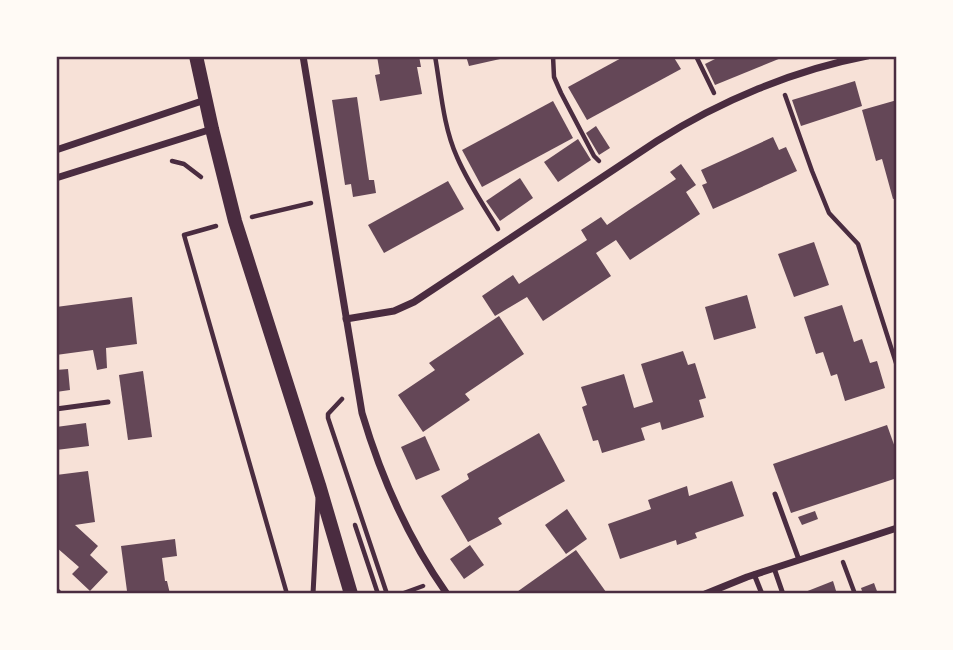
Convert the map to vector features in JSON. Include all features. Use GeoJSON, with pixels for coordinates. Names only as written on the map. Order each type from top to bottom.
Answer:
{"type":"FeatureCollection","features":[{"type":"Feature","properties":{"kind":"main road"},"geometry":{"type":"LineString","coordinates":[[196,56],[235,222],[351,594]]}},
{"type":"Feature","properties":{"kind":"street"},"geometry":{"type":"LineString","coordinates":[[303,56],[356,382],[369,438],[385,481],[421,552],[447,594]]}},
{"type":"Feature","properties":{"kind":"street"},"geometry":{"type":"LineString","coordinates":[[346,319],[404,307],[414,302],[683,124],[780,81],[867,56]]}},
{"type":"Feature","properties":{"kind":"street"},"geometry":{"type":"LineString","coordinates":[[56,150],[205,100]]}},
{"type":"Feature","properties":{"kind":"street"},"geometry":{"type":"LineString","coordinates":[[56,178],[212,129]]}},
{"type":"Feature","properties":{"kind":"street"},"geometry":{"type":"LineString","coordinates":[[705,594],[754,574],[897,528]]}},
{"type":"Feature","properties":{"kind":"lane"},"geometry":{"type":"LineString","coordinates":[[56,409],[108,402]]}},
{"type":"Feature","properties":{"kind":"lane"},"geometry":{"type":"LineString","coordinates":[[313,594],[319,485]]}},
{"type":"Feature","properties":{"kind":"lane"},"geometry":{"type":"LineString","coordinates":[[775,494],[799,560]]}},
{"type":"Feature","properties":{"kind":"lane"},"geometry":{"type":"LineString","coordinates":[[774,568],[783,594]]}},
{"type":"Feature","properties":{"kind":"lane"},"geometry":{"type":"LineString","coordinates":[[754,574],[762,594]]}},
{"type":"Feature","properties":{"kind":"path"},"geometry":{"type":"LineString","coordinates":[[435,56],[446,122],[456,156],[506,241]]}},
{"type":"Feature","properties":{"kind":"path"},"geometry":{"type":"LineString","coordinates":[[553,56],[554,77],[561,93],[594,156],[610,172]]}},
{"type":"Feature","properties":{"kind":"path"},"geometry":{"type":"LineString","coordinates":[[696,56],[720,106]]}},
{"type":"Feature","properties":{"kind":"path"},"geometry":{"type":"LineString","coordinates":[[780,81],[829,213],[858,244],[897,366]]}},
{"type":"Feature","properties":{"kind":"path"},"geometry":{"type":"LineString","coordinates":[[235,222],[326,200]]}},
{"type":"Feature","properties":{"kind":"path"},"geometry":{"type":"LineString","coordinates":[[214,227],[184,235],[288,594]]}},
{"type":"Feature","properties":{"kind":"path"},"geometry":{"type":"LineString","coordinates":[[356,382],[328,414],[328,418],[387,594]]}},
{"type":"Feature","properties":{"kind":"path"},"geometry":{"type":"LineString","coordinates":[[351,515],[377,594]]}},
{"type":"Feature","properties":{"kind":"path"},"geometry":{"type":"LineString","coordinates":[[838,548],[855,594]]}},
{"type":"Feature","properties":{"kind":"path"},"geometry":{"type":"LineString","coordinates":[[401,594],[413,590],[414,594]]}},
{"type":"Feature","properties":{"kind":"building"},"geometry":{"type":"Polygon","coordinates":[[[377,56],[419,56],[421,67],[417,67],[422,94],[380,101],[375,75],[380,74],[377,56]]]}},
{"type":"Feature","properties":{"kind":"building"},"geometry":{"type":"Polygon","coordinates":[[[466,56],[509,56],[509,57],[469,66],[466,56]]]}},
{"type":"Feature","properties":{"kind":"building"},"geometry":{"type":"Polygon","coordinates":[[[625,56],[673,56],[681,69],[587,120],[568,87],[625,56]]]}},
{"type":"Feature","properties":{"kind":"building"},"geometry":{"type":"Polygon","coordinates":[[[721,56],[786,56],[715,85],[705,64],[721,56]]]}},
{"type":"Feature","properties":{"kind":"building"},"geometry":{"type":"Polygon","coordinates":[[[855,81],[862,106],[801,126],[792,100],[855,81]]]}},
{"type":"Feature","properties":{"kind":"building"},"geometry":{"type":"Polygon","coordinates":[[[357,97],[369,180],[374,180],[376,193],[353,197],[351,184],[345,185],[332,100],[357,97]]]}},
{"type":"Feature","properties":{"kind":"building"},"geometry":{"type":"Polygon","coordinates":[[[897,100],[897,198],[893,199],[882,159],[876,161],[862,110],[897,100]]]}},
{"type":"Feature","properties":{"kind":"building"},"geometry":{"type":"Polygon","coordinates":[[[553,101],[573,138],[482,187],[462,150],[553,101]]]}},
{"type":"Feature","properties":{"kind":"building"},"geometry":{"type":"Polygon","coordinates":[[[596,126],[610,148],[599,155],[586,133],[596,126]]]}},
{"type":"Feature","properties":{"kind":"building"},"geometry":{"type":"Polygon","coordinates":[[[773,137],[779,150],[786,147],[797,171],[713,209],[702,185],[707,183],[701,170],[773,137]]]}},
{"type":"Feature","properties":{"kind":"building"},"geometry":{"type":"Polygon","coordinates":[[[578,139],[591,160],[558,182],[544,162],[578,139]]]}},
{"type":"Feature","properties":{"kind":"building"},"geometry":{"type":"Polygon","coordinates":[[[681,164],[696,185],[686,192],[700,214],[630,260],[616,240],[596,253],[611,276],[543,321],[527,297],[495,316],[482,296],[513,275],[519,284],[587,240],[581,230],[601,217],[607,225],[676,179],[670,172],[681,164]]]}},
{"type":"Feature","properties":{"kind":"building"},"geometry":{"type":"Polygon","coordinates":[[[520,178],[533,198],[500,221],[486,201],[520,178]]]}},
{"type":"Feature","properties":{"kind":"building"},"geometry":{"type":"Polygon","coordinates":[[[448,181],[464,209],[384,253],[368,225],[448,181]]]}},
{"type":"Feature","properties":{"kind":"building"},"geometry":{"type":"Polygon","coordinates":[[[814,242],[829,285],[794,297],[778,254],[814,242]]]}},
{"type":"Feature","properties":{"kind":"building"},"geometry":{"type":"Polygon","coordinates":[[[747,295],[756,328],[714,340],[705,307],[747,295]]]}},
{"type":"Feature","properties":{"kind":"building"},"geometry":{"type":"Polygon","coordinates":[[[132,297],[137,344],[106,348],[107,368],[97,370],[93,350],[56,355],[56,307],[132,297]]]}},
{"type":"Feature","properties":{"kind":"building"},"geometry":{"type":"Polygon","coordinates":[[[842,305],[854,342],[862,339],[870,363],[877,361],[885,388],[845,401],[837,374],[831,376],[823,352],[816,354],[804,317],[842,305]]]}},
{"type":"Feature","properties":{"kind":"building"},"geometry":{"type":"Polygon","coordinates":[[[499,316],[524,354],[465,394],[470,400],[423,432],[398,395],[435,370],[429,363],[499,316]]]}},
{"type":"Feature","properties":{"kind":"building"},"geometry":{"type":"Polygon","coordinates":[[[683,351],[688,365],[695,363],[706,398],[699,400],[704,417],[662,430],[660,422],[641,428],[645,440],[602,453],[598,440],[593,441],[582,407],[587,405],[581,387],[624,374],[634,408],[653,402],[641,364],[683,351]]]}},
{"type":"Feature","properties":{"kind":"building"},"geometry":{"type":"Polygon","coordinates":[[[68,369],[70,390],[56,392],[56,370],[68,369]]]}},
{"type":"Feature","properties":{"kind":"building"},"geometry":{"type":"Polygon","coordinates":[[[143,371],[152,437],[128,440],[119,375],[143,371]]]}},
{"type":"Feature","properties":{"kind":"building"},"geometry":{"type":"Polygon","coordinates":[[[86,423],[89,446],[56,450],[56,427],[86,423]]]}},
{"type":"Feature","properties":{"kind":"building"},"geometry":{"type":"Polygon","coordinates":[[[887,425],[897,453],[897,478],[791,513],[773,464],[887,425]]]}},
{"type":"Feature","properties":{"kind":"building"},"geometry":{"type":"Polygon","coordinates":[[[539,433],[565,481],[498,518],[502,524],[468,542],[441,496],[469,479],[467,474],[539,433]]]}},
{"type":"Feature","properties":{"kind":"building"},"geometry":{"type":"Polygon","coordinates":[[[425,436],[440,470],[416,480],[401,447],[425,436]]]}},
{"type":"Feature","properties":{"kind":"building"},"geometry":{"type":"Polygon","coordinates":[[[88,471],[95,522],[75,525],[98,546],[90,555],[108,572],[90,591],[72,574],[79,567],[56,547],[56,475],[88,471]]]}},
{"type":"Feature","properties":{"kind":"building"},"geometry":{"type":"Polygon","coordinates":[[[732,481],[744,516],[695,533],[697,538],[677,545],[676,540],[620,559],[608,524],[651,509],[648,500],[687,486],[689,496],[732,481]]]}},
{"type":"Feature","properties":{"kind":"building"},"geometry":{"type":"Polygon","coordinates":[[[567,509],[587,539],[566,554],[545,525],[567,509]]]}},
{"type":"Feature","properties":{"kind":"building"},"geometry":{"type":"Polygon","coordinates":[[[815,511],[818,519],[802,525],[798,517],[815,511]]]}},
{"type":"Feature","properties":{"kind":"building"},"geometry":{"type":"Polygon","coordinates":[[[175,539],[177,556],[162,558],[170,594],[130,594],[127,591],[121,546],[175,539]]]}},
{"type":"Feature","properties":{"kind":"building"},"geometry":{"type":"Polygon","coordinates":[[[470,545],[484,565],[464,579],[450,559],[470,545]]]}},
{"type":"Feature","properties":{"kind":"building"},"geometry":{"type":"Polygon","coordinates":[[[576,550],[606,592],[514,594],[576,550]]]}},
{"type":"Feature","properties":{"kind":"building"},"geometry":{"type":"Polygon","coordinates":[[[833,581],[837,594],[800,594],[833,581]]]}},
{"type":"Feature","properties":{"kind":"building"},"geometry":{"type":"Polygon","coordinates":[[[874,583],[878,594],[863,594],[861,588],[874,583]]]}}]}
